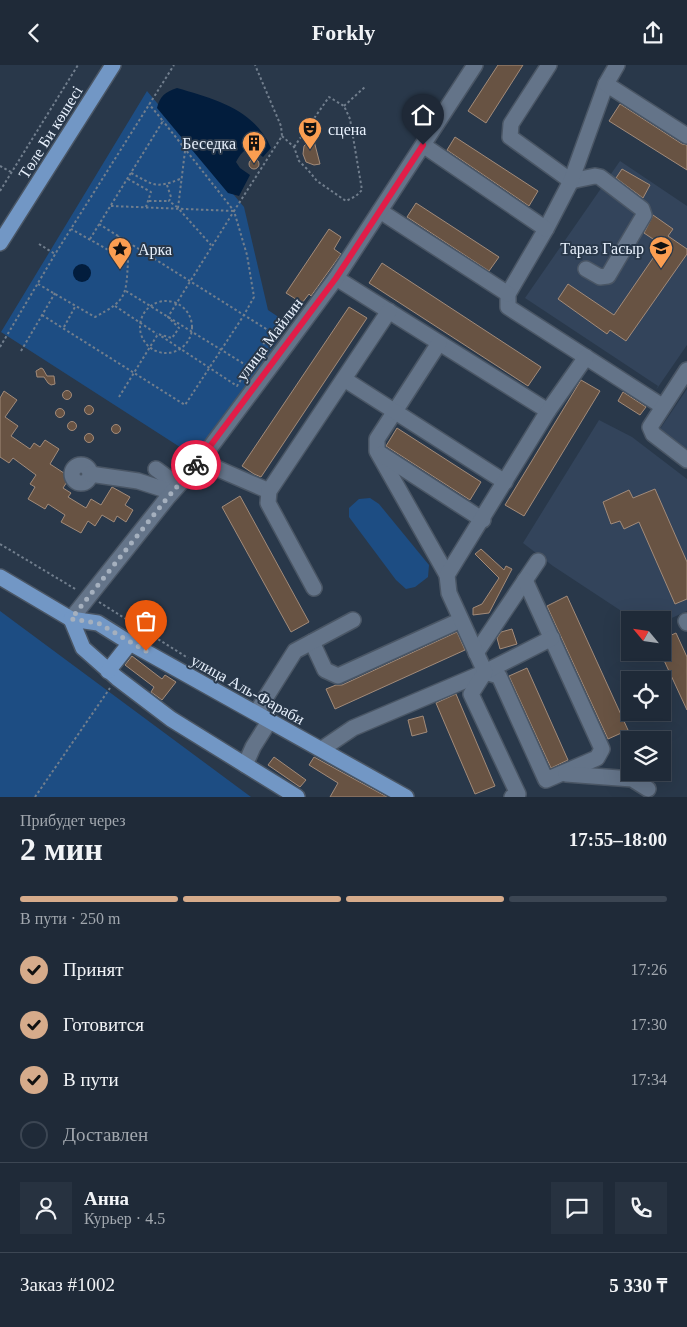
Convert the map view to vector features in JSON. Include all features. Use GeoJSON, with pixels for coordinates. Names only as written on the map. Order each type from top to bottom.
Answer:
{"type":"FeatureCollection","features":[{"type":"Feature","properties":{"kind":"main road","name":"Төле Би көшесі"},"geometry":{"type":"LineString","coordinates":[[0,243],[113,65]]}},
{"type":"Feature","properties":{"kind":"main road","name":"улица Аль-Фараби"},"geometry":{"type":"LineString","coordinates":[[0,577],[71,619],[98,623],[130,643],[406,797]]}},
{"type":"Feature","properties":{"kind":"main road"},"geometry":{"type":"LineString","coordinates":[[71,619],[83,648],[112,675],[171,719],[297,797]]}},
{"type":"Feature","properties":{"kind":"main road"},"geometry":{"type":"LineString","coordinates":[[112,675],[130,643]]}},
{"type":"Feature","properties":{"kind":"street","name":"улица Майлин"},"geometry":{"type":"LineString","coordinates":[[71,619],[175,488],[200,461],[336,278],[475,65]]}},
{"type":"Feature","properties":{"kind":"street"},"geometry":{"type":"LineString","coordinates":[[548,65],[511,124],[510,137],[571,181],[595,176],[600,177],[642,209],[644,215],[608,276],[600,277],[586,269]]}},
{"type":"Feature","properties":{"kind":"street"},"geometry":{"type":"LineString","coordinates":[[616,65],[606,84],[571,181],[546,229],[508,294],[508,307],[662,406]]}},
{"type":"Feature","properties":{"kind":"street"},"geometry":{"type":"LineString","coordinates":[[606,84],[687,135]]}},
{"type":"Feature","properties":{"kind":"street"},"geometry":{"type":"LineString","coordinates":[[423,145],[546,229]]}},
{"type":"Feature","properties":{"kind":"street"},"geometry":{"type":"LineString","coordinates":[[380,211],[508,294]]}},
{"type":"Feature","properties":{"kind":"street"},"geometry":{"type":"LineString","coordinates":[[336,278],[548,411]]}},
{"type":"Feature","properties":{"kind":"street"},"geometry":{"type":"LineString","coordinates":[[314,588],[268,503],[269,491],[389,311]]}},
{"type":"Feature","properties":{"kind":"street"},"geometry":{"type":"LineString","coordinates":[[439,343],[377,439],[377,451],[447,575],[448,593],[485,672],[499,676],[546,780],[597,758],[602,749],[525,580]]}},
{"type":"Feature","properties":{"kind":"street"},"geometry":{"type":"LineString","coordinates":[[447,575],[548,411],[586,357]]}},
{"type":"Feature","properties":{"kind":"street"},"geometry":{"type":"LineString","coordinates":[[687,370],[650,427],[653,434],[687,460]]}},
{"type":"Feature","properties":{"kind":"street"},"geometry":{"type":"LineString","coordinates":[[344,379],[505,482]]}},
{"type":"Feature","properties":{"kind":"street"},"geometry":{"type":"LineString","coordinates":[[377,451],[482,520]]}},
{"type":"Feature","properties":{"kind":"street"},"geometry":{"type":"LineString","coordinates":[[200,461],[269,491]]}},
{"type":"Feature","properties":{"kind":"street"},"geometry":{"type":"LineString","coordinates":[[156,469],[175,488]]}},
{"type":"Feature","properties":{"kind":"street"},"geometry":{"type":"LineString","coordinates":[[90,474],[175,488]]}},
{"type":"Feature","properties":{"kind":"street"},"geometry":{"type":"LineString","coordinates":[[476,653],[538,561]]}},
{"type":"Feature","properties":{"kind":"street"},"geometry":{"type":"LineString","coordinates":[[256,713],[295,651],[353,620]]}},
{"type":"Feature","properties":{"kind":"street"},"geometry":{"type":"LineString","coordinates":[[312,642],[325,670],[338,675],[461,620]]}},
{"type":"Feature","properties":{"kind":"street"},"geometry":{"type":"LineString","coordinates":[[322,749],[353,728],[485,672],[552,638]]}},
{"type":"Feature","properties":{"kind":"street"},"geometry":{"type":"LineString","coordinates":[[485,672],[471,694],[518,794],[512,797]]}},
{"type":"Feature","properties":{"kind":"street"},"geometry":{"type":"LineString","coordinates":[[245,765],[253,747],[270,721]]}},
{"type":"Feature","properties":{"kind":"street"},"geometry":{"type":"LineString","coordinates":[[562,773],[632,779],[648,789]]}},
{"type":"Feature","properties":{"kind":"path"},"geometry":{"type":"LineString","coordinates":[[0,191],[78,65]]}},
{"type":"Feature","properties":{"kind":"path"},"geometry":{"type":"LineString","coordinates":[[0,347],[55,254],[174,65]]}},
{"type":"Feature","properties":{"kind":"path"},"geometry":{"type":"LineString","coordinates":[[168,317],[191,282],[211,245],[282,136],[281,126],[254,65]]}},
{"type":"Feature","properties":{"kind":"path"},"geometry":{"type":"LineString","coordinates":[[344,106],[366,86]]}},
{"type":"Feature","properties":{"kind":"path"},"geometry":{"type":"LineString","coordinates":[[282,136],[294,147],[299,161],[317,181],[346,201],[356,196],[362,190],[350,119],[344,106],[329,97],[294,147]]}},
{"type":"Feature","properties":{"kind":"path"},"geometry":{"type":"LineString","coordinates":[[42,315],[64,327],[185,405],[222,350],[254,297],[247,255],[234,211],[149,104]]}},
{"type":"Feature","properties":{"kind":"path"},"geometry":{"type":"LineString","coordinates":[[90,239],[162,121]]}},
{"type":"Feature","properties":{"kind":"path"},"geometry":{"type":"LineString","coordinates":[[178,208],[185,150]]}},
{"type":"Feature","properties":{"kind":"path"},"geometry":{"type":"LineString","coordinates":[[0,165],[11,173]]}},
{"type":"Feature","properties":{"kind":"path"},"geometry":{"type":"LineString","coordinates":[[131,173],[155,186],[167,185],[180,179]]}},
{"type":"Feature","properties":{"kind":"path"},"geometry":{"type":"LineString","coordinates":[[128,179],[150,192]]}},
{"type":"Feature","properties":{"kind":"path"},"geometry":{"type":"LineString","coordinates":[[167,185],[171,197],[169,201]]}},
{"type":"Feature","properties":{"kind":"path"},"geometry":{"type":"LineString","coordinates":[[146,208],[150,192],[155,186]]}},
{"type":"Feature","properties":{"kind":"path"},"geometry":{"type":"LineString","coordinates":[[149,201],[169,201],[178,208],[211,245]]}},
{"type":"Feature","properties":{"kind":"path"},"geometry":{"type":"LineString","coordinates":[[110,206],[234,211]]}},
{"type":"Feature","properties":{"kind":"path"},"geometry":{"type":"LineString","coordinates":[[99,224],[271,332],[237,385],[115,306]]}},
{"type":"Feature","properties":{"kind":"path"},"geometry":{"type":"LineString","coordinates":[[38,284],[96,317],[115,306],[126,291],[128,261],[71,229]]}},
{"type":"Feature","properties":{"kind":"path"},"geometry":{"type":"LineString","coordinates":[[110,251],[119,236]]}},
{"type":"Feature","properties":{"kind":"path"},"geometry":{"type":"LineString","coordinates":[[38,244],[55,254]]}},
{"type":"Feature","properties":{"kind":"path"},"geometry":{"type":"LineString","coordinates":[[126,291],[249,367]]}},
{"type":"Feature","properties":{"kind":"path"},"geometry":{"type":"LineString","coordinates":[[21,351],[55,293]]}},
{"type":"Feature","properties":{"kind":"path"},"geometry":{"type":"LineString","coordinates":[[164,301],[178,303],[189,315],[192,331],[188,341],[180,349],[165,353],[150,347],[144,340],[140,323],[150,306],[164,301]]}},
{"type":"Feature","properties":{"kind":"path"},"geometry":{"type":"LineString","coordinates":[[64,327],[76,305]]}},
{"type":"Feature","properties":{"kind":"path"},"geometry":{"type":"LineString","coordinates":[[158,334],[172,338],[179,328],[168,317]]}},
{"type":"Feature","properties":{"kind":"path"},"geometry":{"type":"LineString","coordinates":[[119,397],[158,334]]}},
{"type":"Feature","properties":{"kind":"path"},"geometry":{"type":"LineString","coordinates":[[35,797],[112,675]]}},
{"type":"Feature","properties":{"kind":"shaded area"},"geometry":{"type":"Polygon","coordinates":[[[177,88],[232,107],[244,115],[264,135],[271,148],[263,157],[248,149],[242,153],[236,162],[240,168],[250,175],[239,196],[228,193],[157,108],[164,95],[177,88]]]}},
{"type":"Feature","properties":{"kind":"shaded area"},"geometry":{"type":"Polygon","coordinates":[[[147,91],[244,207],[268,310],[289,324],[197,458],[1,332],[147,91]]]}},
{"type":"Feature","properties":{"kind":"shaded area"},"geometry":{"type":"Polygon","coordinates":[[[620,161],[687,206],[687,345],[656,390],[658,386],[525,298],[620,161]]]}},
{"type":"Feature","properties":{"kind":"shaded area"},"geometry":{"type":"Polygon","coordinates":[[[82,264],[88,267],[91,273],[88,279],[82,282],[76,279],[73,273],[76,267],[82,264]]]}},
{"type":"Feature","properties":{"kind":"shaded area"},"geometry":{"type":"Polygon","coordinates":[[[687,389],[687,451],[660,429],[687,389]]]}},
{"type":"Feature","properties":{"kind":"shaded area"},"geometry":{"type":"Polygon","coordinates":[[[599,420],[632,437],[687,479],[687,611],[671,618],[671,611],[621,611],[553,566],[523,543],[599,420]]]}},
{"type":"Feature","properties":{"kind":"shaded area"},"geometry":{"type":"Polygon","coordinates":[[[370,498],[379,504],[429,565],[428,577],[415,587],[406,589],[396,580],[349,517],[349,508],[359,499],[370,498]]]}},
{"type":"Feature","properties":{"kind":"shaded area"},"geometry":{"type":"Polygon","coordinates":[[[0,611],[251,797],[0,797],[0,611]]]}},
{"type":"Feature","properties":{"kind":"building"},"geometry":{"type":"Polygon","coordinates":[[[498,65],[523,65],[486,123],[468,111],[498,65]]]}},
{"type":"Feature","properties":{"kind":"building"},"geometry":{"type":"Polygon","coordinates":[[[620,104],[682,144],[687,145],[687,170],[609,121],[620,104]]]}},
{"type":"Feature","properties":{"kind":"building","name":"сцена"},"geometry":{"type":"Polygon","coordinates":[[[313,137],[320,164],[314,165],[306,162],[303,154],[304,146],[313,137]]]}},
{"type":"Feature","properties":{"kind":"building"},"geometry":{"type":"Polygon","coordinates":[[[455,137],[538,191],[529,206],[447,150],[455,137]]]}},
{"type":"Feature","properties":{"kind":"building","name":"Беседка"},"geometry":{"type":"Polygon","coordinates":[[[252,159],[256,159],[259,164],[258,168],[252,169],[249,166],[249,162],[252,159]]]}},
{"type":"Feature","properties":{"kind":"building"},"geometry":{"type":"Polygon","coordinates":[[[622,169],[650,185],[643,198],[616,178],[622,169]]]}},
{"type":"Feature","properties":{"kind":"building"},"geometry":{"type":"Polygon","coordinates":[[[416,203],[499,257],[489,271],[407,217],[416,203]]]}},
{"type":"Feature","properties":{"kind":"building","name":"Тараз Гасыр"},"geometry":{"type":"Polygon","coordinates":[[[653,215],[673,229],[668,236],[687,249],[687,254],[626,341],[610,330],[607,334],[558,299],[568,284],[614,315],[662,245],[644,233],[653,215]]]}},
{"type":"Feature","properties":{"kind":"building"},"geometry":{"type":"Polygon","coordinates":[[[329,229],[341,237],[334,249],[341,254],[311,296],[309,294],[302,303],[286,293],[329,229]]]}},
{"type":"Feature","properties":{"kind":"building"},"geometry":{"type":"Polygon","coordinates":[[[382,263],[541,367],[528,386],[369,283],[382,263]]]}},
{"type":"Feature","properties":{"kind":"building"},"geometry":{"type":"Polygon","coordinates":[[[349,307],[367,318],[261,477],[254,474],[242,466],[349,307]]]}},
{"type":"Feature","properties":{"kind":"building"},"geometry":{"type":"Polygon","coordinates":[[[41,368],[47,376],[54,376],[55,384],[51,385],[44,377],[37,377],[36,371],[41,368]]]}},
{"type":"Feature","properties":{"kind":"building"},"geometry":{"type":"Polygon","coordinates":[[[581,380],[600,391],[524,516],[505,505],[581,380]]]}},
{"type":"Feature","properties":{"kind":"building"},"geometry":{"type":"Polygon","coordinates":[[[67,390],[72,395],[67,400],[62,395],[67,390]]]}},
{"type":"Feature","properties":{"kind":"building"},"geometry":{"type":"Polygon","coordinates":[[[4,391],[17,400],[5,417],[18,426],[11,436],[30,449],[34,443],[40,447],[45,440],[59,449],[50,464],[70,477],[63,488],[71,493],[68,497],[86,508],[91,499],[101,505],[112,487],[130,497],[125,505],[133,510],[126,522],[117,516],[114,522],[102,515],[95,526],[88,521],[81,533],[61,522],[65,515],[48,504],[45,509],[28,499],[35,487],[30,484],[36,475],[13,458],[9,463],[0,457],[0,398],[4,391]]]}},
{"type":"Feature","properties":{"kind":"building"},"geometry":{"type":"Polygon","coordinates":[[[623,392],[646,407],[640,415],[618,401],[623,392]]]}},
{"type":"Feature","properties":{"kind":"building"},"geometry":{"type":"Polygon","coordinates":[[[89,405],[94,410],[89,415],[84,410],[89,405]]]}},
{"type":"Feature","properties":{"kind":"building"},"geometry":{"type":"Polygon","coordinates":[[[60,408],[65,413],[60,418],[55,413],[60,408]]]}},
{"type":"Feature","properties":{"kind":"building"},"geometry":{"type":"Polygon","coordinates":[[[72,421],[77,426],[72,431],[67,426],[72,421]]]}},
{"type":"Feature","properties":{"kind":"building"},"geometry":{"type":"Polygon","coordinates":[[[116,424],[121,429],[116,434],[111,429],[116,424]]]}},
{"type":"Feature","properties":{"kind":"building"},"geometry":{"type":"Polygon","coordinates":[[[397,428],[481,482],[470,500],[386,446],[397,428]]]}},
{"type":"Feature","properties":{"kind":"building"},"geometry":{"type":"Polygon","coordinates":[[[89,433],[94,438],[89,443],[84,438],[89,433]]]}},
{"type":"Feature","properties":{"kind":"building"},"geometry":{"type":"Polygon","coordinates":[[[655,489],[687,562],[687,599],[675,604],[639,522],[624,529],[620,521],[611,524],[603,502],[629,490],[633,498],[655,489]]]}},
{"type":"Feature","properties":{"kind":"building"},"geometry":{"type":"Polygon","coordinates":[[[240,496],[309,622],[291,632],[222,507],[240,496]]]}},
{"type":"Feature","properties":{"kind":"building"},"geometry":{"type":"Polygon","coordinates":[[[481,549],[504,570],[506,566],[512,569],[489,613],[473,615],[473,608],[482,604],[499,578],[475,554],[481,549]]]}},
{"type":"Feature","properties":{"kind":"building"},"geometry":{"type":"Polygon","coordinates":[[[567,596],[621,715],[621,721],[624,721],[628,730],[621,731],[621,733],[608,739],[547,606],[567,596]]]}},
{"type":"Feature","properties":{"kind":"building"},"geometry":{"type":"Polygon","coordinates":[[[512,629],[517,644],[500,649],[497,638],[501,632],[512,629]]]}},
{"type":"Feature","properties":{"kind":"building"},"geometry":{"type":"Polygon","coordinates":[[[457,632],[465,650],[335,709],[326,689],[342,685],[457,632]]]}},
{"type":"Feature","properties":{"kind":"building"},"geometry":{"type":"Polygon","coordinates":[[[676,633],[687,657],[687,710],[671,675],[671,671],[669,671],[664,661],[671,661],[671,635],[676,633]]]}},
{"type":"Feature","properties":{"kind":"building"},"geometry":{"type":"Polygon","coordinates":[[[132,656],[162,679],[165,675],[176,682],[162,700],[151,692],[154,687],[125,665],[132,656]]]}},
{"type":"Feature","properties":{"kind":"building"},"geometry":{"type":"Polygon","coordinates":[[[527,668],[568,760],[551,768],[509,676],[527,668]]]}},
{"type":"Feature","properties":{"kind":"building"},"geometry":{"type":"Polygon","coordinates":[[[456,694],[495,786],[475,794],[436,703],[456,694]]]}},
{"type":"Feature","properties":{"kind":"building"},"geometry":{"type":"Polygon","coordinates":[[[423,716],[427,732],[412,736],[408,720],[423,716]]]}},
{"type":"Feature","properties":{"kind":"building"},"geometry":{"type":"Polygon","coordinates":[[[274,757],[306,780],[300,787],[268,765],[274,757]]]}},
{"type":"Feature","properties":{"kind":"building"},"geometry":{"type":"Polygon","coordinates":[[[314,757],[387,797],[330,797],[338,783],[309,765],[314,757]]]}},
{"type":"Feature","properties":{"kind":"way so far"},"geometry":{"type":"LineString","coordinates":[[146,651],[98,623],[71,619],[168,497],[196,465]]}},
{"type":"Feature","properties":{"kind":"place","name":"сцена"},"geometry":{"type":"Point","coordinates":[310,150]}},
{"type":"Feature","properties":{"kind":"place","name":"Беседка"},"geometry":{"type":"Point","coordinates":[254,164]}},
{"type":"Feature","properties":{"kind":"place","name":"Тараз Гасыр"},"geometry":{"type":"Point","coordinates":[661,269]}},
{"type":"Feature","properties":{"kind":"place","name":"Арка"},"geometry":{"type":"Point","coordinates":[120,270]}},
{"type":"Feature","properties":{"kind":"route"},"geometry":{"type":"LineString","coordinates":[[196,465],[336,278],[423,145]]}}]}
